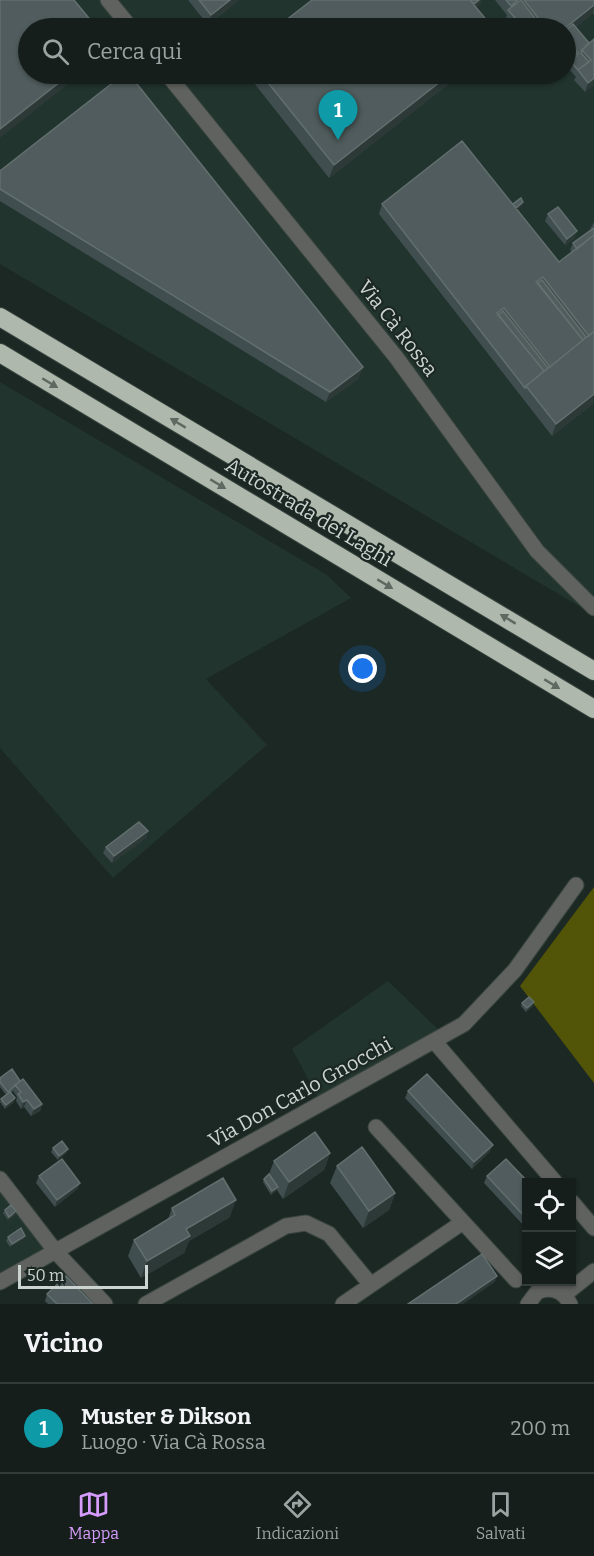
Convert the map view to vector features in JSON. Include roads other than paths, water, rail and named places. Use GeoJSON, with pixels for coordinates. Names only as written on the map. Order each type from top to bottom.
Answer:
{"type":"FeatureCollection","features":[{"type":"Feature","properties":{"kind":"highway","name":"Autostrada dei Laghi"},"geometry":{"type":"LineString","coordinates":[[0,317],[594,671]]}},
{"type":"Feature","properties":{"kind":"highway","name":"Autostrada dei Laghi"},"geometry":{"type":"LineString","coordinates":[[0,353],[594,709]]}},
{"type":"Feature","properties":{"kind":"street"},"geometry":{"type":"LineString","coordinates":[[108,0],[123,18]]}},
{"type":"Feature","properties":{"kind":"street","name":"Via Cà Rossa"},"geometry":{"type":"LineString","coordinates":[[175,84],[396,357],[537,551],[594,608]]}},
{"type":"Feature","properties":{"kind":"street","name":"Via Don Carlo Gnocchi"},"geometry":{"type":"LineString","coordinates":[[0,1282],[464,1024],[515,970],[576,885]]}},
{"type":"Feature","properties":{"kind":"street"},"geometry":{"type":"LineString","coordinates":[[434,1041],[552,1178]]}},
{"type":"Feature","properties":{"kind":"street"},"geometry":{"type":"LineString","coordinates":[[376,1127],[516,1280]]}},
{"type":"Feature","properties":{"kind":"street"},"geometry":{"type":"LineString","coordinates":[[0,1179],[56,1252],[105,1304]]}},
{"type":"Feature","properties":{"kind":"street"},"geometry":{"type":"LineString","coordinates":[[576,1207],[594,1228]]}},
{"type":"Feature","properties":{"kind":"street"},"geometry":{"type":"LineString","coordinates":[[344,1304],[463,1222]]}},
{"type":"Feature","properties":{"kind":"street"},"geometry":{"type":"LineString","coordinates":[[146,1304],[286,1226],[306,1223],[329,1234],[371,1285]]}},
{"type":"Feature","properties":{"kind":"street"},"geometry":{"type":"LineString","coordinates":[[528,1304],[531,1297],[544,1289],[551,1288],[567,1299],[594,1271]]}},
{"type":"Feature","properties":{"kind":"place","name":"Muster & Dikson"},"geometry":{"type":"Point","coordinates":[338,140]}}]}
